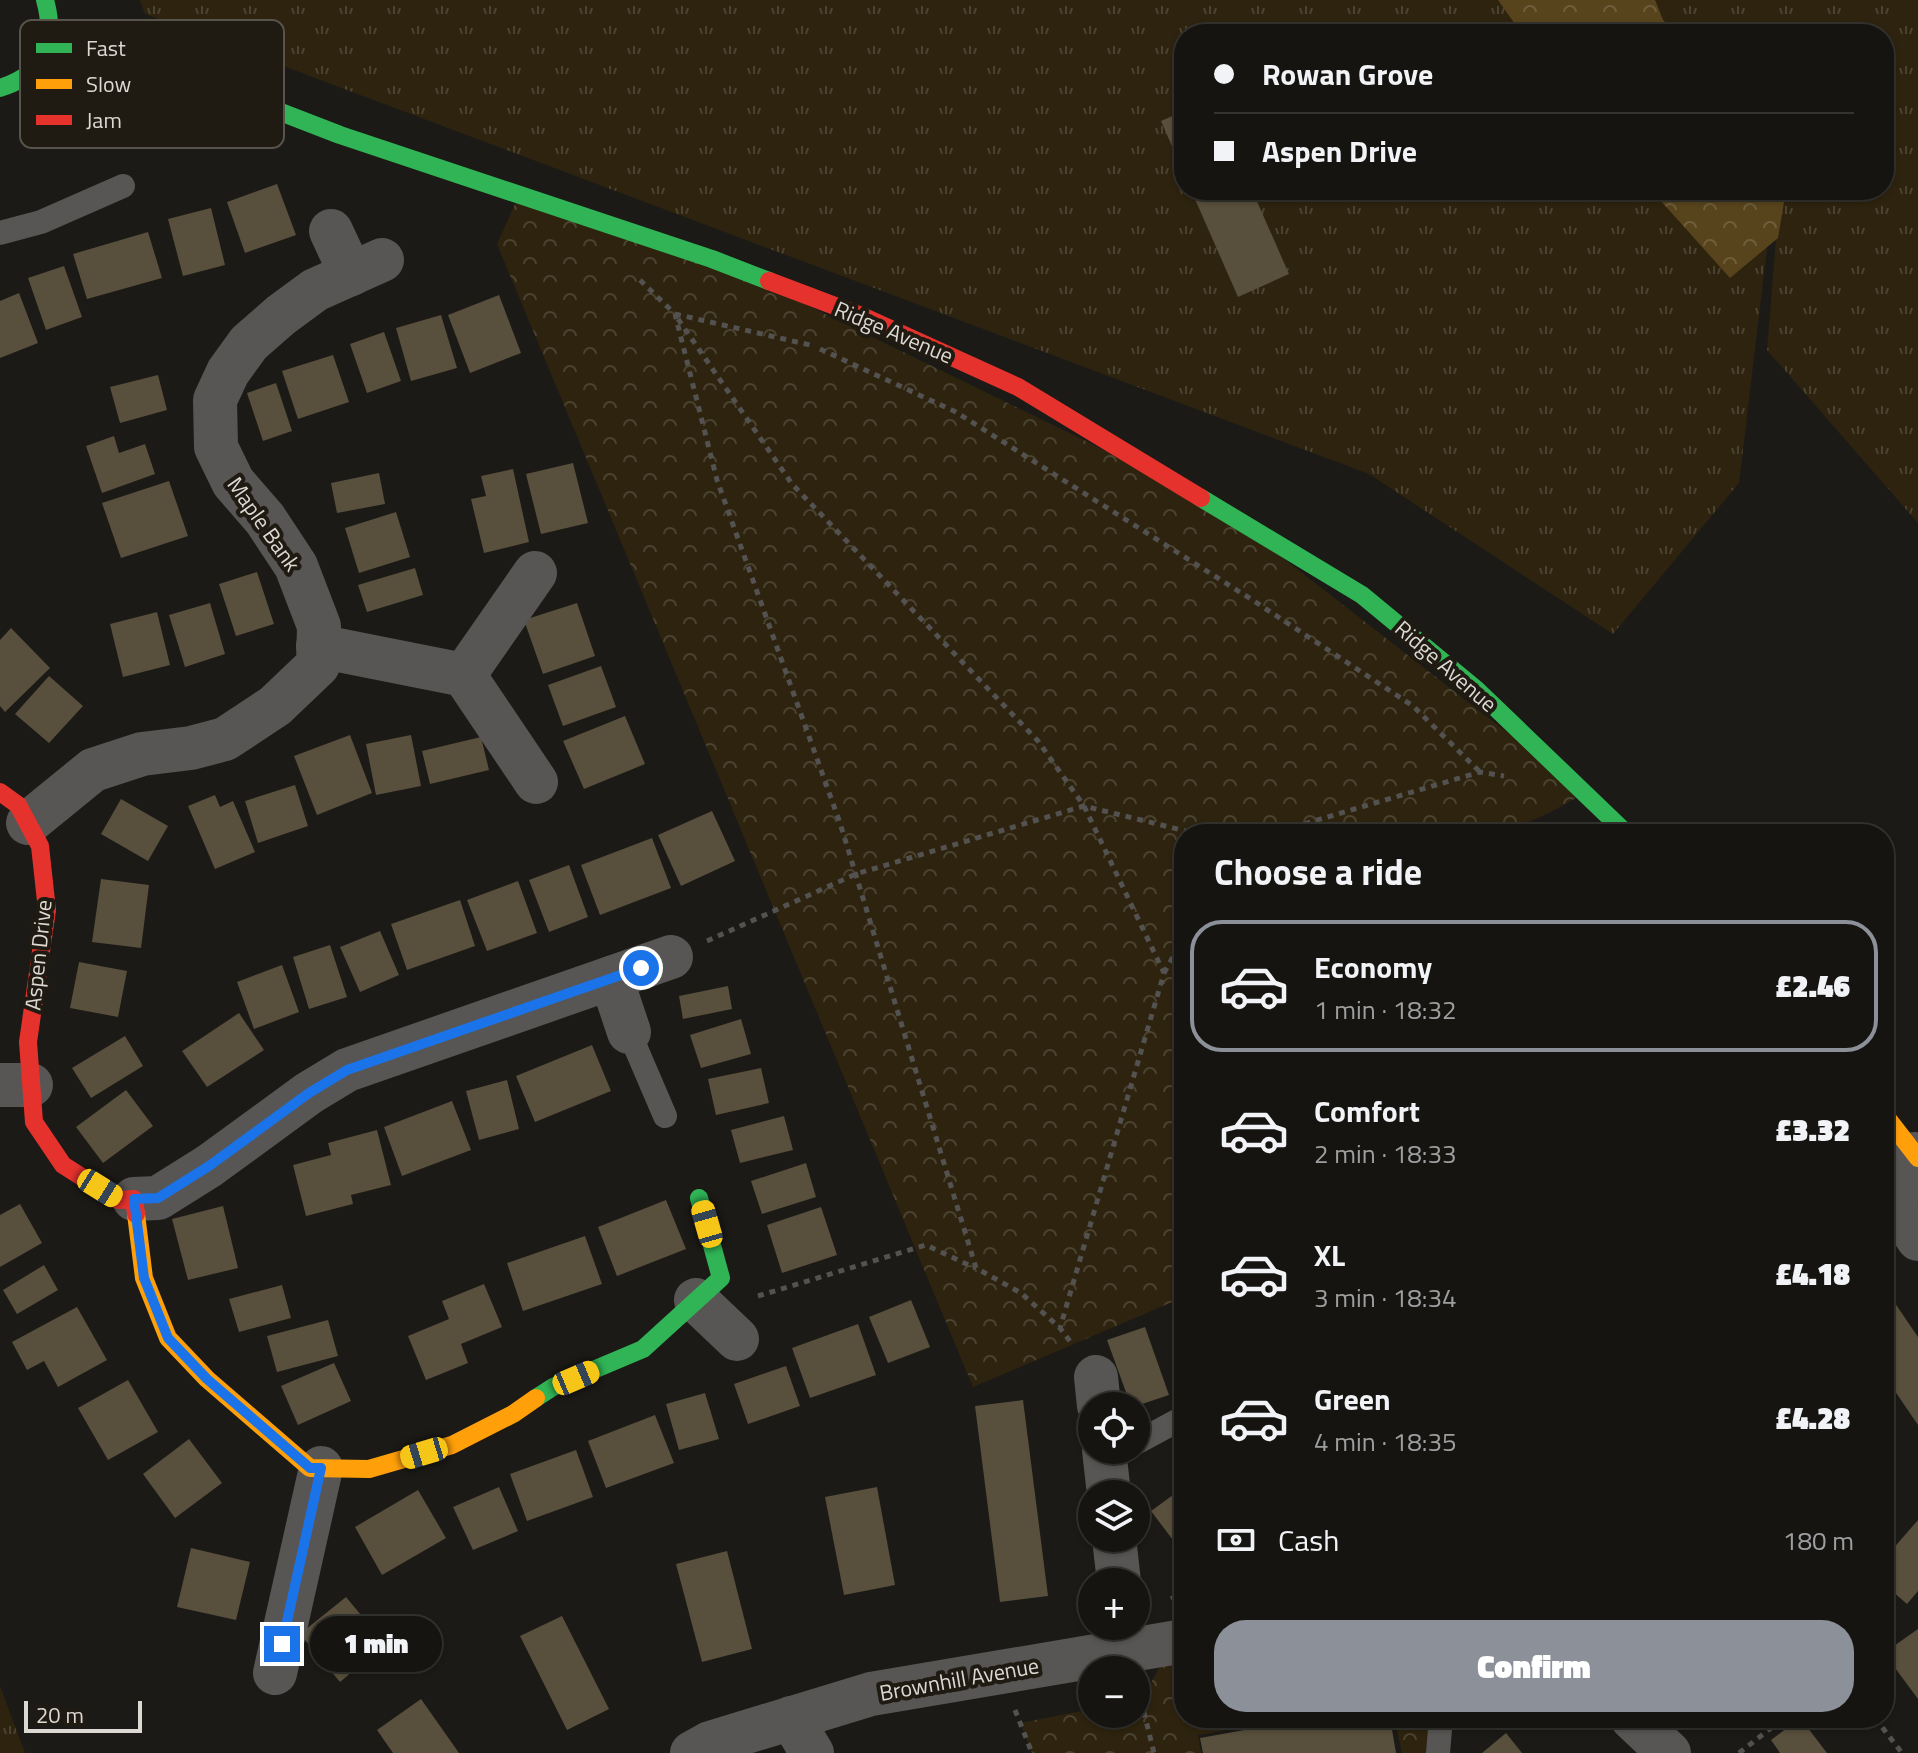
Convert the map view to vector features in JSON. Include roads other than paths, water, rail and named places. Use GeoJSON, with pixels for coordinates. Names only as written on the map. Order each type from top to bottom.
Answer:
{"type":"FeatureCollection","features":[{"type":"Feature","properties":{"kind":"street"},"geometry":{"type":"LineString","coordinates":[[45,0],[51,20]]}},
{"type":"Feature","properties":{"kind":"street"},"geometry":{"type":"LineString","coordinates":[[0,88],[20,80]]}},
{"type":"Feature","properties":{"kind":"street","name":"Ridge Avenue"},"geometry":{"type":"LineString","coordinates":[[284,113],[340,135],[712,259],[864,317],[1018,387],[1362,595],[1477,690],[1617,824]]}},
{"type":"Feature","properties":{"kind":"street","name":"Maple Bank"},"geometry":{"type":"LineString","coordinates":[[318,646],[319,626],[296,566],[265,519],[233,482],[216,447],[215,400],[228,372],[249,343],[315,290],[366,267],[331,231]]}},
{"type":"Feature","properties":{"kind":"street"},"geometry":{"type":"LineString","coordinates":[[464,675],[535,573]]}},
{"type":"Feature","properties":{"kind":"street"},"geometry":{"type":"LineString","coordinates":[[14,807],[93,770],[142,754],[191,748],[225,739],[275,706],[318,665],[318,646],[464,675],[536,782]]}},
{"type":"Feature","properties":{"kind":"street","name":"Aspen Drive"},"geometry":{"type":"LineString","coordinates":[[14,807],[40,846],[47,910],[28,1042],[16,1085],[34,1122],[63,1165],[118,1200],[134,1199]]}},
{"type":"Feature","properties":{"kind":"street"},"geometry":{"type":"LineString","coordinates":[[671,957],[347,1070],[158,1198],[134,1199],[144,1278],[168,1338],[207,1379],[310,1468],[369,1469],[452,1445],[513,1414],[553,1387],[643,1349],[709,1289]]}},
{"type":"Feature","properties":{"kind":"street"},"geometry":{"type":"LineString","coordinates":[[611,978],[629,1032]]}},
{"type":"Feature","properties":{"kind":"street"},"geometry":{"type":"LineString","coordinates":[[1894,1127],[1917,1156],[1895,1182],[1899,1210],[1918,1239]]}},
{"type":"Feature","properties":{"kind":"street"},"geometry":{"type":"LineString","coordinates":[[699,1198],[709,1289],[737,1339]]}},
{"type":"Feature","properties":{"kind":"street"},"geometry":{"type":"LineString","coordinates":[[275,1673],[321,1468]]}},
{"type":"Feature","properties":{"kind":"street","name":"Brownhill Avenue"},"geometry":{"type":"LineString","coordinates":[[1150,1639],[1174,1640]]}},
{"type":"Feature","properties":{"kind":"street","name":"Brownhill Avenue"},"geometry":{"type":"LineString","coordinates":[[692,1753],[710,1743],[802,1736],[871,1694],[1117,1640]]}},
{"type":"Feature","properties":{"kind":"street"},"geometry":{"type":"LineString","coordinates":[[1643,1728],[1669,1753]]}},
{"type":"Feature","properties":{"kind":"lane"},"geometry":{"type":"LineString","coordinates":[[0,233],[41,222],[123,186]]}},
{"type":"Feature","properties":{"kind":"lane"},"geometry":{"type":"LineString","coordinates":[[629,1032],[665,1116]]}},
{"type":"Feature","properties":{"kind":"lane"},"geometry":{"type":"LineString","coordinates":[[1150,1438],[1174,1423]]}},
{"type":"Feature","properties":{"kind":"lane"},"geometry":{"type":"LineString","coordinates":[[1438,1753],[1440,1728]]}}]}
